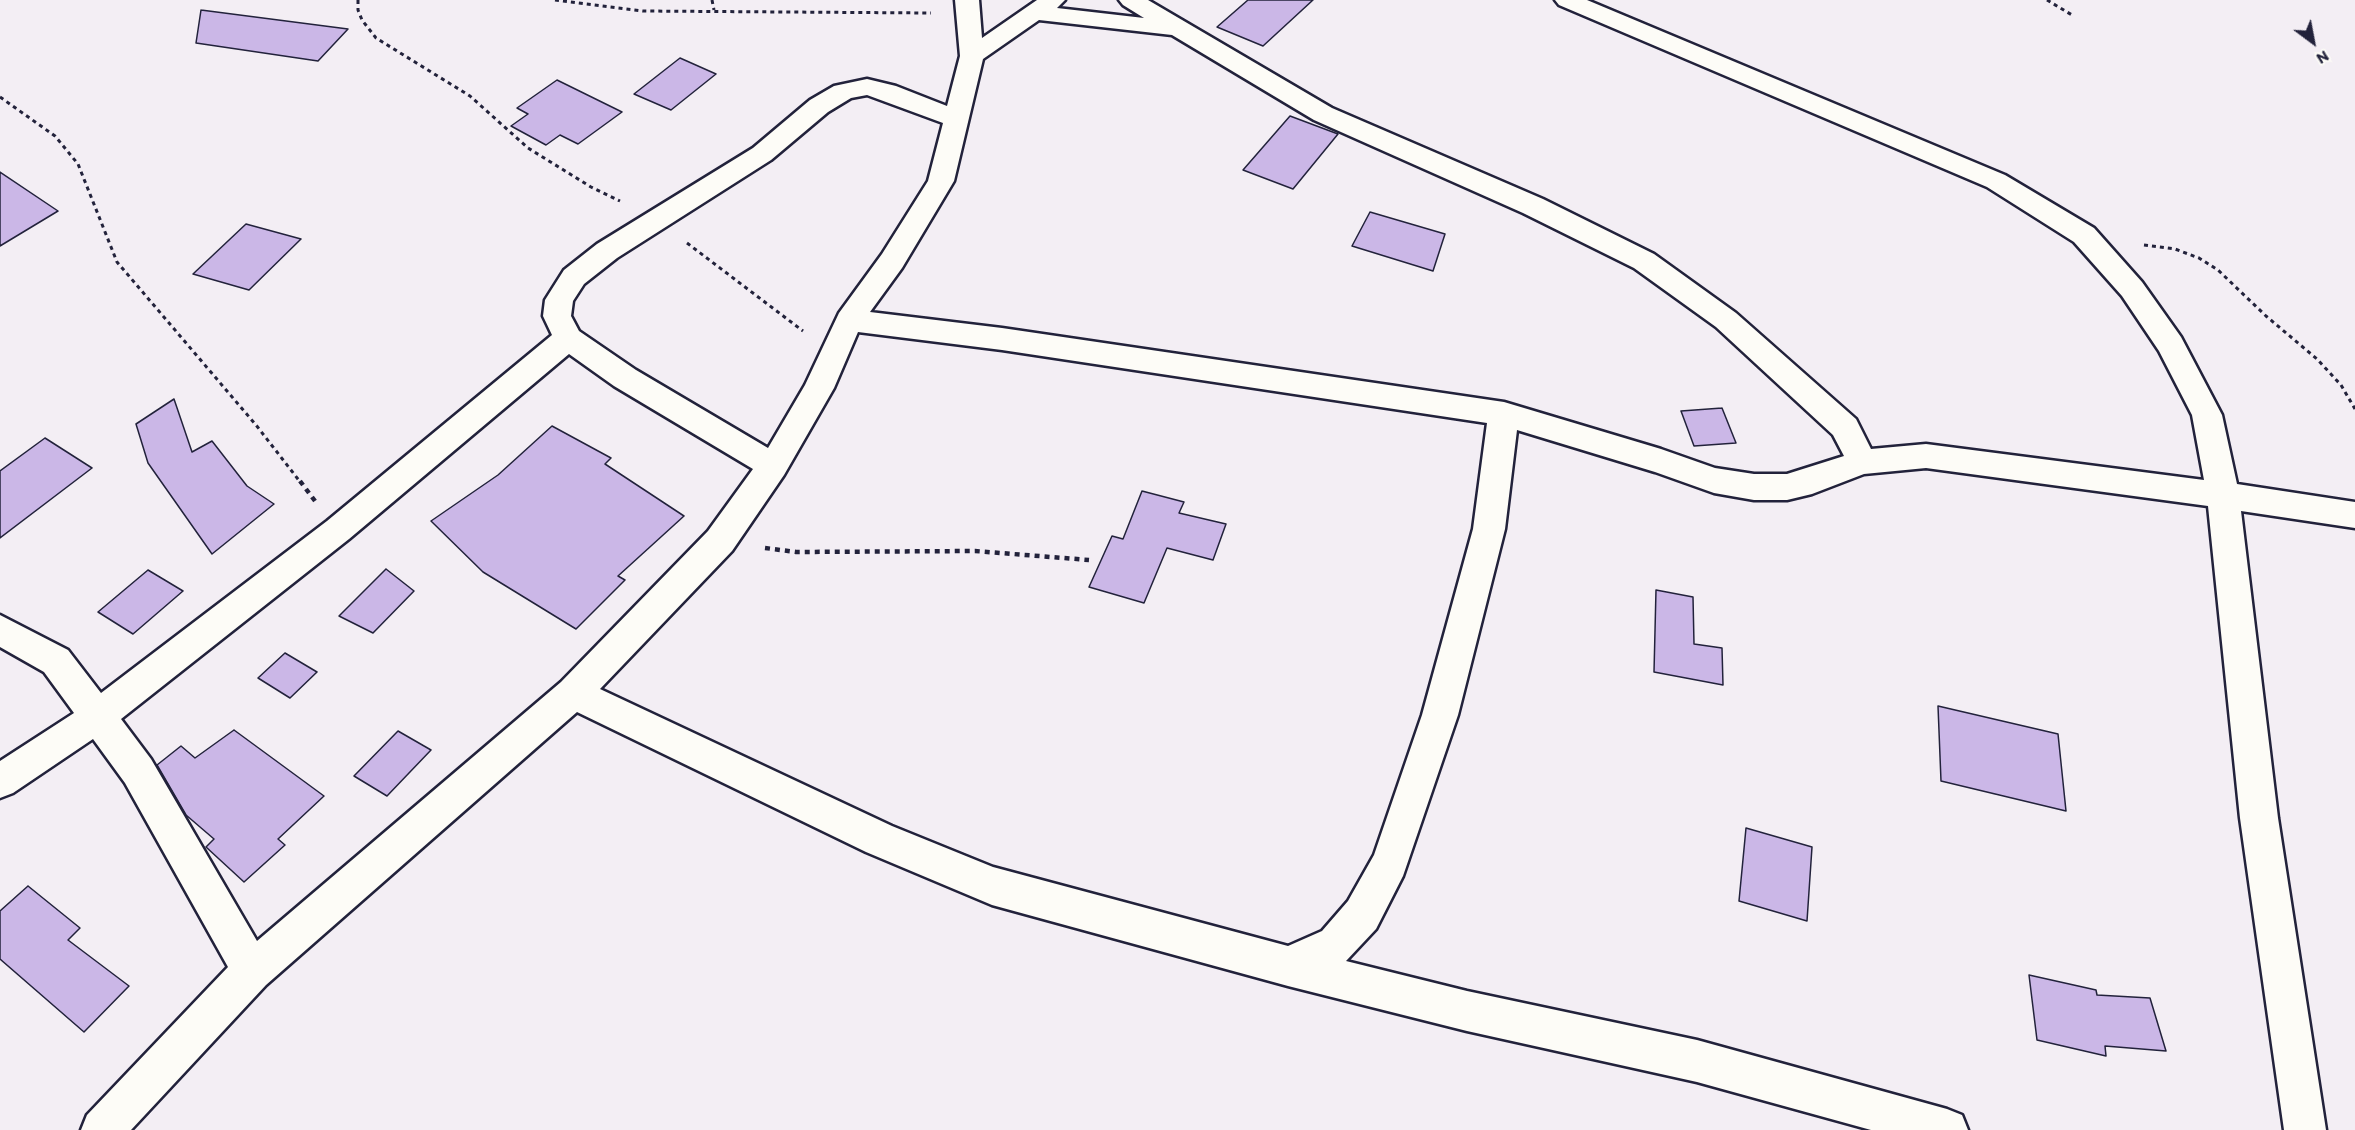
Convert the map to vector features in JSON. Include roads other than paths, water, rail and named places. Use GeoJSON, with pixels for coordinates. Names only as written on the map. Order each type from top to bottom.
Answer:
{"type":"FeatureCollection","features":[{"type":"Feature","properties":{"kind":"street"},"geometry":{"type":"LineString","coordinates":[[1131,0],[1323,114],[1533,206],[1644,261],[1726,320],[1845,427],[1862,462]]}},
{"type":"Feature","properties":{"kind":"street"},"geometry":{"type":"LineString","coordinates":[[1567,0],[1996,181],[2084,236],[2132,289],[2171,345],[2207,416],[2223,495],[2259,818],[2305,1130]]}},
{"type":"Feature","properties":{"kind":"street"},"geometry":{"type":"LineString","coordinates":[[102,1130],[252,971],[573,693],[720,541],[773,466],[819,388],[849,320],[892,261],[941,181],[972,56],[967,6]]}},
{"type":"Feature","properties":{"kind":"street"},"geometry":{"type":"LineString","coordinates":[[972,56],[1045,6],[1177,28]]}},
{"type":"Feature","properties":{"kind":"street"},"geometry":{"type":"LineString","coordinates":[[773,466],[625,378],[568,338],[557,316],[559,300],[574,277],[607,250],[762,154],[819,106],[843,92],[867,87],[887,92],[956,119]]}},
{"type":"Feature","properties":{"kind":"street"},"geometry":{"type":"LineString","coordinates":[[849,320],[1002,339],[1504,414],[1661,461],[1714,480],[1754,487],[1796,485],[1862,462],[1926,456],[2223,495],[2355,515]]}},
{"type":"Feature","properties":{"kind":"street"},"geometry":{"type":"LineString","coordinates":[[0,781],[97,717],[338,530],[568,338]]}},
{"type":"Feature","properties":{"kind":"street"},"geometry":{"type":"LineString","coordinates":[[1288,966],[1336,945],[1362,915],[1390,863],[1440,715],[1489,529],[1504,414]]}},
{"type":"Feature","properties":{"kind":"street"},"geometry":{"type":"LineString","coordinates":[[0,630],[56,661],[138,771],[252,971]]}},
{"type":"Feature","properties":{"kind":"street"},"geometry":{"type":"LineString","coordinates":[[573,693],[879,839],[992,886],[1288,966],[1467,1011],[1697,1061],[1947,1130]]}}]}
